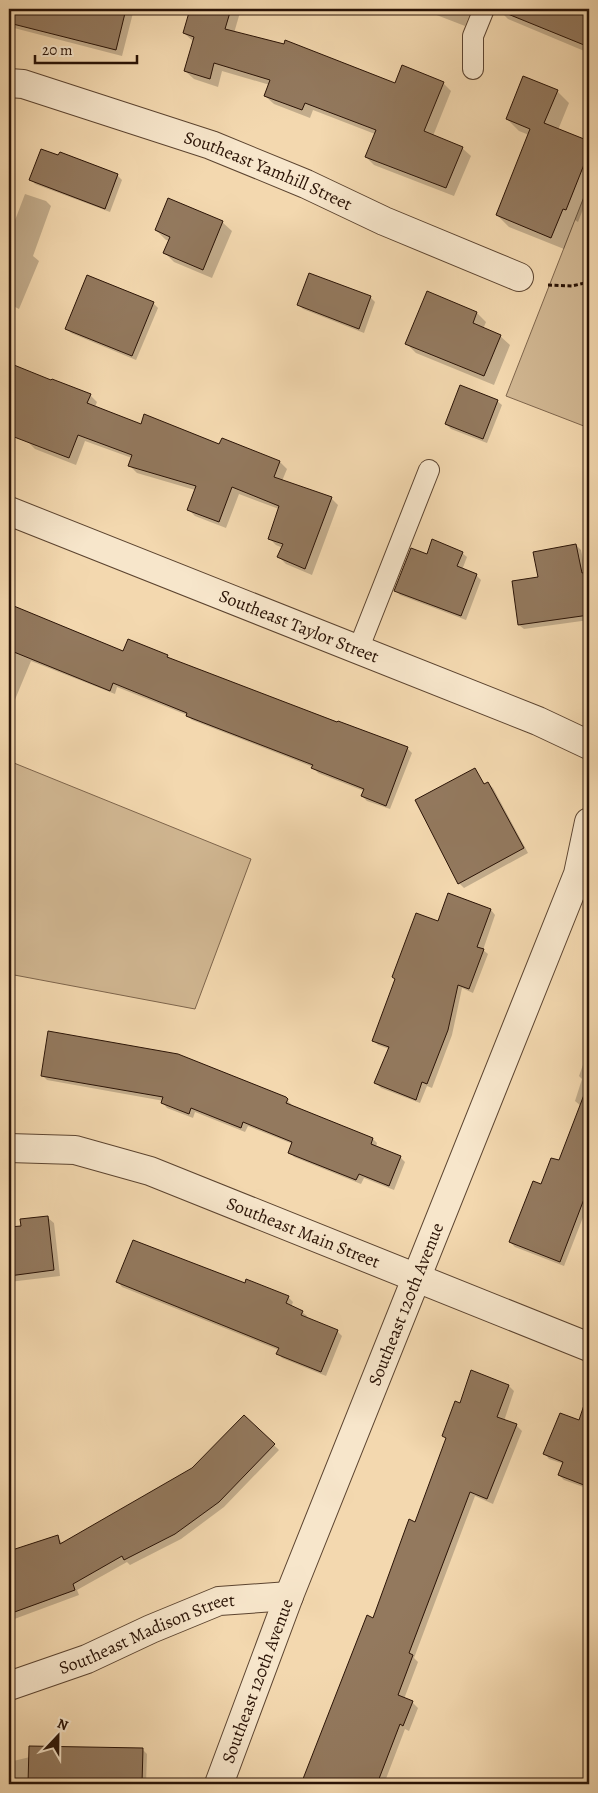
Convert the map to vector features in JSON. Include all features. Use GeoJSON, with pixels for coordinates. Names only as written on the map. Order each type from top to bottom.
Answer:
{"type":"FeatureCollection","features":[{"type":"Feature","properties":{"kind":"street","name":"Southeast Yamhill Street"},"geometry":{"type":"LineString","coordinates":[[9,83],[23,84],[211,145],[306,184],[384,221],[519,277]]}},
{"type":"Feature","properties":{"kind":"street","name":"Southeast Taylor Street"},"geometry":{"type":"LineString","coordinates":[[9,511],[538,721],[589,745]]}},
{"type":"Feature","properties":{"kind":"street","name":"Southeast 120th Avenue"},"geometry":{"type":"LineString","coordinates":[[219,1784],[288,1596],[578,874],[589,822]]}},
{"type":"Feature","properties":{"kind":"street","name":"Southeast Main Street"},"geometry":{"type":"LineString","coordinates":[[9,1148],[76,1150],[150,1171],[589,1347]]}},
{"type":"Feature","properties":{"kind":"street","name":"Southeast Madison Street"},"geometry":{"type":"LineString","coordinates":[[9,1686],[87,1659],[151,1629],[219,1601],[288,1596]]}},
{"type":"Feature","properties":{"kind":"lane"},"geometry":{"type":"LineString","coordinates":[[473,69],[473,36],[484,9]]}},
{"type":"Feature","properties":{"kind":"lane"},"geometry":{"type":"LineString","coordinates":[[358,650],[429,470]]}},
{"type":"Feature","properties":{"kind":"path"},"geometry":{"type":"LineString","coordinates":[[519,277],[543,285],[572,286],[589,282]]}},
{"type":"Feature","properties":{"kind":"shaded area"},"geometry":{"type":"Polygon","coordinates":[[[589,184],[589,428],[506,396],[589,184]]]}},
{"type":"Feature","properties":{"kind":"shaded area"},"geometry":{"type":"Polygon","coordinates":[[[9,761],[251,859],[195,1009],[9,974],[9,761]]]}},
{"type":"Feature","properties":{"kind":"building"},"geometry":{"type":"Polygon","coordinates":[[[9,9],[126,9],[116,50],[9,23],[9,9]]]}},
{"type":"Feature","properties":{"kind":"building"},"geometry":{"type":"Polygon","coordinates":[[[190,9],[231,9],[225,29],[284,44],[285,40],[395,83],[402,65],[444,82],[424,131],[463,147],[446,188],[365,157],[376,130],[305,103],[302,110],[264,96],[270,80],[214,63],[210,79],[184,71],[194,37],[183,33],[190,9]]]}},
{"type":"Feature","properties":{"kind":"building"},"geometry":{"type":"Polygon","coordinates":[[[589,9],[589,47],[498,10],[589,9]]]}},
{"type":"Feature","properties":{"kind":"building"},"geometry":{"type":"Polygon","coordinates":[[[523,76],[558,90],[544,123],[589,141],[589,152],[566,210],[563,209],[551,238],[496,215],[530,129],[506,119],[523,76]]]}},
{"type":"Feature","properties":{"kind":"building"},"geometry":{"type":"Polygon","coordinates":[[[41,149],[58,155],[60,152],[118,174],[105,209],[29,180],[41,149]]]}},
{"type":"Feature","properties":{"kind":"building"},"geometry":{"type":"Polygon","coordinates":[[[168,198],[223,221],[203,270],[163,253],[170,237],[155,230],[168,198]]]}},
{"type":"Feature","properties":{"kind":"building"},"geometry":{"type":"Polygon","coordinates":[[[309,273],[371,296],[359,329],[297,305],[309,273]]]}},
{"type":"Feature","properties":{"kind":"building"},"geometry":{"type":"Polygon","coordinates":[[[87,275],[154,302],[132,356],[65,329],[87,275]]]}},
{"type":"Feature","properties":{"kind":"building"},"geometry":{"type":"Polygon","coordinates":[[[427,291],[477,312],[473,323],[501,335],[484,376],[405,344],[427,291]]]}},
{"type":"Feature","properties":{"kind":"building"},"geometry":{"type":"Polygon","coordinates":[[[9,363],[91,394],[87,403],[141,424],[144,414],[219,444],[222,438],[280,461],[274,477],[332,497],[305,569],[277,557],[283,544],[268,539],[279,506],[232,487],[219,522],[187,510],[196,486],[128,466],[132,455],[78,435],[69,458],[9,435],[9,363]]]}},
{"type":"Feature","properties":{"kind":"building"},"geometry":{"type":"Polygon","coordinates":[[[460,385],[498,400],[483,439],[445,424],[460,385]]]}},
{"type":"Feature","properties":{"kind":"building"},"geometry":{"type":"Polygon","coordinates":[[[432,539],[463,552],[457,566],[477,574],[461,616],[394,591],[411,548],[427,554],[432,539]]]}},
{"type":"Feature","properties":{"kind":"building"},"geometry":{"type":"Polygon","coordinates":[[[576,544],[582,573],[589,572],[589,615],[518,625],[512,581],[538,577],[533,552],[576,544]]]}},
{"type":"Feature","properties":{"kind":"building"},"geometry":{"type":"Polygon","coordinates":[[[9,604],[123,651],[128,639],[168,655],[167,657],[408,747],[386,806],[361,796],[364,789],[311,768],[313,765],[186,716],[187,713],[113,683],[110,691],[9,650],[9,604]]]}},
{"type":"Feature","properties":{"kind":"building"},"geometry":{"type":"Polygon","coordinates":[[[475,768],[484,784],[488,782],[524,848],[458,884],[415,800],[475,768]]]}},
{"type":"Feature","properties":{"kind":"building"},"geometry":{"type":"Polygon","coordinates":[[[448,893],[491,909],[477,947],[484,949],[469,989],[458,985],[448,1030],[427,1084],[422,1082],[416,1100],[374,1083],[389,1047],[372,1041],[395,979],[392,977],[416,913],[438,921],[448,893]]]}},
{"type":"Feature","properties":{"kind":"building"},"geometry":{"type":"Polygon","coordinates":[[[48,1031],[178,1054],[286,1097],[288,1099],[286,1103],[373,1138],[371,1144],[401,1156],[389,1186],[359,1174],[356,1180],[288,1153],[292,1142],[243,1122],[241,1128],[191,1108],[189,1114],[161,1103],[163,1097],[41,1076],[48,1031]]]}},
{"type":"Feature","properties":{"kind":"building"},"geometry":{"type":"Polygon","coordinates":[[[587,1087],[589,1087],[589,1186],[560,1262],[509,1242],[533,1181],[541,1184],[551,1158],[559,1160],[587,1087]]]}},
{"type":"Feature","properties":{"kind":"building"},"geometry":{"type":"Polygon","coordinates":[[[48,1216],[54,1270],[9,1276],[9,1227],[21,1226],[20,1219],[48,1216]]]}},
{"type":"Feature","properties":{"kind":"building"},"geometry":{"type":"Polygon","coordinates":[[[133,1240],[245,1283],[246,1279],[289,1296],[286,1303],[303,1311],[301,1315],[338,1330],[321,1372],[276,1354],[279,1348],[116,1282],[133,1240]]]}},
{"type":"Feature","properties":{"kind":"building"},"geometry":{"type":"Polygon","coordinates":[[[471,1370],[509,1385],[497,1417],[517,1424],[487,1499],[470,1492],[409,1653],[413,1655],[398,1695],[413,1701],[403,1726],[400,1724],[377,1784],[301,1784],[367,1615],[373,1618],[409,1519],[415,1522],[446,1438],[442,1436],[455,1401],[460,1403],[471,1370]]]}},
{"type":"Feature","properties":{"kind":"building"},"geometry":{"type":"Polygon","coordinates":[[[586,1399],[589,1400],[589,1487],[558,1475],[563,1462],[543,1454],[560,1413],[579,1420],[586,1399]]]}},
{"type":"Feature","properties":{"kind":"building"},"geometry":{"type":"Polygon","coordinates":[[[244,1415],[275,1444],[219,1502],[175,1534],[124,1560],[122,1556],[73,1584],[75,1590],[9,1614],[9,1551],[58,1535],[60,1544],[192,1468],[244,1415]]]}},
{"type":"Feature","properties":{"kind":"building"},"geometry":{"type":"Polygon","coordinates":[[[29,1746],[143,1748],[142,1784],[28,1784],[29,1746]]]}}]}
